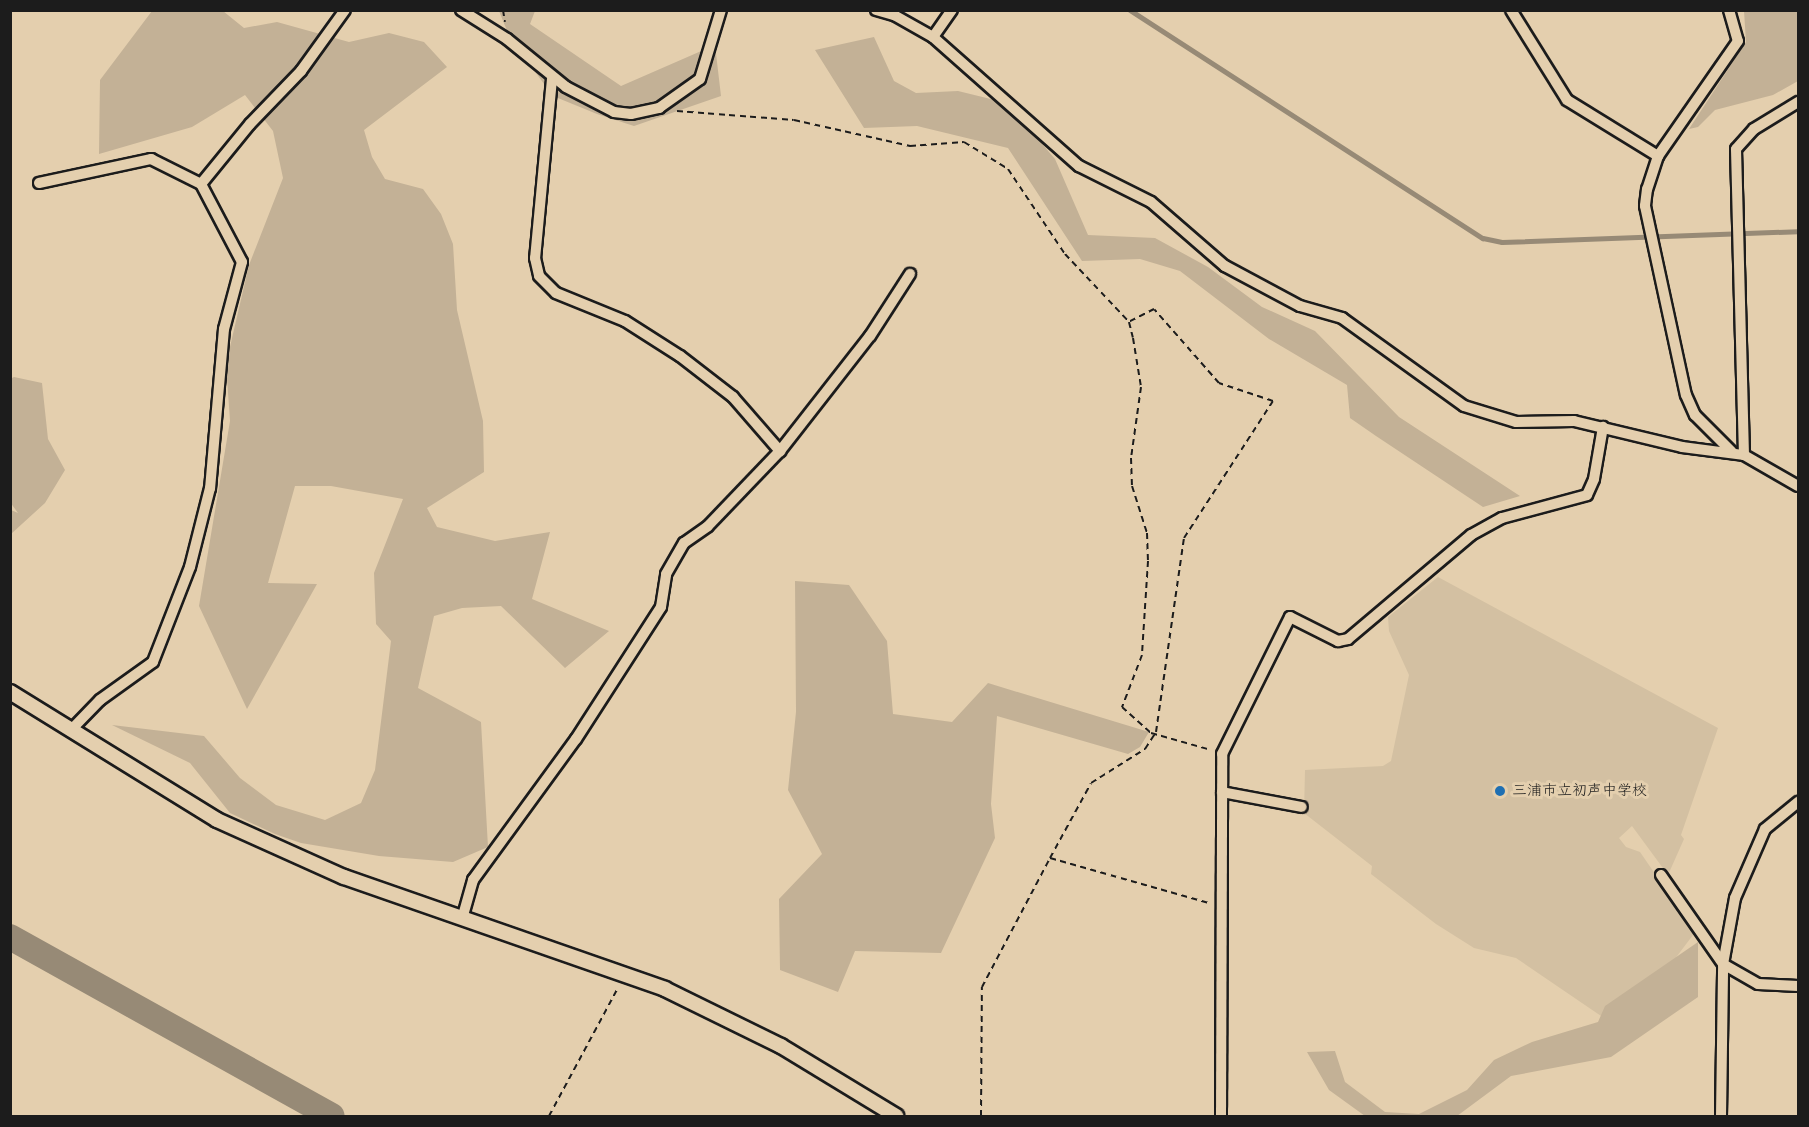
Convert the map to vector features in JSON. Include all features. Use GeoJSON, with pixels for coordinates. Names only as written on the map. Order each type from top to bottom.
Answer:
{"type":"FeatureCollection","features":[{"type":"Feature","properties":{"kind":"street"},"geometry":{"type":"LineString","coordinates":[[201,184],[250,124],[301,71],[345,10]]}},
{"type":"Feature","properties":{"kind":"street"},"geometry":{"type":"LineString","coordinates":[[460,10],[507,39],[552,79],[614,112],[650,111],[675,99],[700,79],[721,10]]}},
{"type":"Feature","properties":{"kind":"street"},"geometry":{"type":"LineString","coordinates":[[876,10],[894,15],[933,37],[1079,166],[1151,202],[1225,266],[1258,286],[1300,306],[1342,318],[1464,406],[1516,422],[1575,421],[1682,447],[1732,452],[1744,455],[1798,486]]}},
{"type":"Feature","properties":{"kind":"street"},"geometry":{"type":"LineString","coordinates":[[933,37],[952,10]]}},
{"type":"Feature","properties":{"kind":"street"},"geometry":{"type":"LineString","coordinates":[[1510,10],[1567,100],[1658,156]]}},
{"type":"Feature","properties":{"kind":"street"},"geometry":{"type":"LineString","coordinates":[[1729,10],[1738,41],[1658,156],[1647,189],[1648,227],[1686,394],[1695,415],[1732,452]]}},
{"type":"Feature","properties":{"kind":"street"},"geometry":{"type":"LineString","coordinates":[[552,79],[536,258],[539,276],[555,292],[625,321],[680,356],[733,397],[780,451]]}},
{"type":"Feature","properties":{"kind":"street"},"geometry":{"type":"LineString","coordinates":[[1744,455],[1736,149],[1754,129],[1798,102]]}},
{"type":"Feature","properties":{"kind":"street"},"geometry":{"type":"LineString","coordinates":[[39,183],[151,159],[201,184],[242,262],[221,345],[210,488],[190,567],[153,662],[100,700],[70,731]]}},
{"type":"Feature","properties":{"kind":"street"},"geometry":{"type":"LineString","coordinates":[[462,919],[473,880],[576,739],[661,607],[666,574],[684,543],[708,526],[780,451],[870,336],[910,274]]}},
{"type":"Feature","properties":{"kind":"street"},"geometry":{"type":"LineString","coordinates":[[1221,1116],[1222,754],[1290,617],[1338,641],[1347,639],[1471,535],[1502,518],[1587,495],[1594,479],[1603,427]]}},
{"type":"Feature","properties":{"kind":"street"},"geometry":{"type":"LineString","coordinates":[[10,692],[178,797],[267,844],[344,877],[625,975],[716,1012],[781,1046],[896,1116]]}},
{"type":"Feature","properties":{"kind":"street"},"geometry":{"type":"LineString","coordinates":[[1222,792],[1302,807]]}},
{"type":"Feature","properties":{"kind":"street"},"geometry":{"type":"LineString","coordinates":[[1721,1116],[1723,964],[1735,898],[1750,858],[1772,819],[1798,802]]}},
{"type":"Feature","properties":{"kind":"street"},"geometry":{"type":"LineString","coordinates":[[1661,875],[1723,964],[1758,984],[1798,986]]}},
{"type":"Feature","properties":{"kind":"path"},"geometry":{"type":"LineString","coordinates":[[650,111],[794,120],[910,146],[964,142],[1008,170],[1065,254],[1129,322],[1141,387],[1131,458],[1132,486],[1147,533],[1148,561],[1142,656],[1122,707],[1151,734],[1155,732],[1222,754]]}},
{"type":"Feature","properties":{"kind":"path"},"geometry":{"type":"LineString","coordinates":[[981,1116],[982,987],[1091,783],[1145,749],[1155,732],[1184,538],[1273,401],[1219,383],[1154,309],[1129,322]]}},
{"type":"Feature","properties":{"kind":"path"},"geometry":{"type":"LineString","coordinates":[[1050,858],[1223,907]]}},
{"type":"Feature","properties":{"kind":"path"},"geometry":{"type":"LineString","coordinates":[[549,1116],[625,975]]}},
{"type":"Feature","properties":{"kind":"shaded area"},"geometry":{"type":"Polygon","coordinates":[[[152,11],[223,11],[244,28],[277,22],[349,42],[389,33],[424,42],[447,67],[364,130],[372,157],[385,179],[423,189],[441,214],[453,244],[457,310],[483,421],[484,472],[427,508],[437,527],[495,541],[550,532],[532,599],[609,631],[565,668],[501,606],[462,608],[434,616],[418,688],[481,722],[488,847],[453,862],[379,856],[301,843],[275,834],[230,813],[190,763],[112,725],[204,736],[240,778],[276,805],[325,820],[361,803],[375,770],[391,641],[376,624],[374,573],[403,499],[331,486],[295,486],[268,583],[317,584],[247,709],[199,606],[230,421],[226,364],[249,265],[283,178],[273,131],[245,95],[192,127],[99,154],[100,80],[152,11]]]}},
{"type":"Feature","properties":{"kind":"shaded area"},"geometry":{"type":"Polygon","coordinates":[[[499,11],[535,11],[530,24],[621,86],[715,45],[721,96],[634,126],[597,114],[553,96],[510,38],[499,11]]]}},
{"type":"Feature","properties":{"kind":"shaded area"},"geometry":{"type":"Polygon","coordinates":[[[1744,11],[1798,11],[1798,81],[1773,95],[1715,110],[1698,127],[1689,129],[1746,42],[1744,11]]]}},
{"type":"Feature","properties":{"kind":"shaded area"},"geometry":{"type":"Polygon","coordinates":[[[874,37],[894,81],[916,93],[958,91],[1007,103],[1055,159],[1088,235],[1155,238],[1208,267],[1262,307],[1315,331],[1399,417],[1520,496],[1483,507],[1350,418],[1347,385],[1269,339],[1180,271],[1140,259],[1082,261],[1008,148],[917,126],[864,128],[815,50],[874,37]]]}},
{"type":"Feature","properties":{"kind":"shaded area"},"geometry":{"type":"Polygon","coordinates":[[[14,377],[42,383],[48,439],[65,470],[45,503],[11,534],[11,510],[18,513],[10,502],[10,379],[14,377]]]}},
{"type":"Feature","properties":{"kind":"shaded area","name":"三浦市立初声中学校"},"geometry":{"type":"Polygon","coordinates":[[[1438,577],[1718,728],[1681,835],[1684,839],[1668,875],[1632,826],[1619,838],[1626,847],[1640,852],[1693,929],[1693,935],[1668,968],[1604,1018],[1516,958],[1474,948],[1436,924],[1371,874],[1372,866],[1304,813],[1305,770],[1383,766],[1391,761],[1409,675],[1389,631],[1388,617],[1438,577]]]}},
{"type":"Feature","properties":{"kind":"shaded area"},"geometry":{"type":"Polygon","coordinates":[[[795,581],[849,585],[887,641],[893,714],[952,722],[988,683],[1149,732],[1140,747],[1128,754],[997,716],[991,804],[995,838],[941,953],[855,951],[838,992],[780,970],[779,899],[822,854],[788,790],[796,712],[795,581]]]}},
{"type":"Feature","properties":{"kind":"shaded area"},"geometry":{"type":"Polygon","coordinates":[[[1698,942],[1698,997],[1611,1057],[1511,1076],[1457,1116],[1365,1116],[1329,1090],[1307,1052],[1335,1051],[1345,1082],[1385,1112],[1419,1114],[1467,1090],[1494,1060],[1532,1042],[1598,1022],[1605,1006],[1698,942]]]}},
{"type":"Feature","properties":{"kind":"waterway"},"geometry":{"type":"LineString","coordinates":[[1130,10],[1483,238],[1502,242],[1798,231]]}},
{"type":"Feature","properties":{"kind":"waterway"},"geometry":{"type":"LineString","coordinates":[[10,937],[332,1116]]}},
{"type":"Feature","properties":{"kind":"place","name":"三浦市立初声中学校"},"geometry":{"type":"Point","coordinates":[1500,791]}}]}
